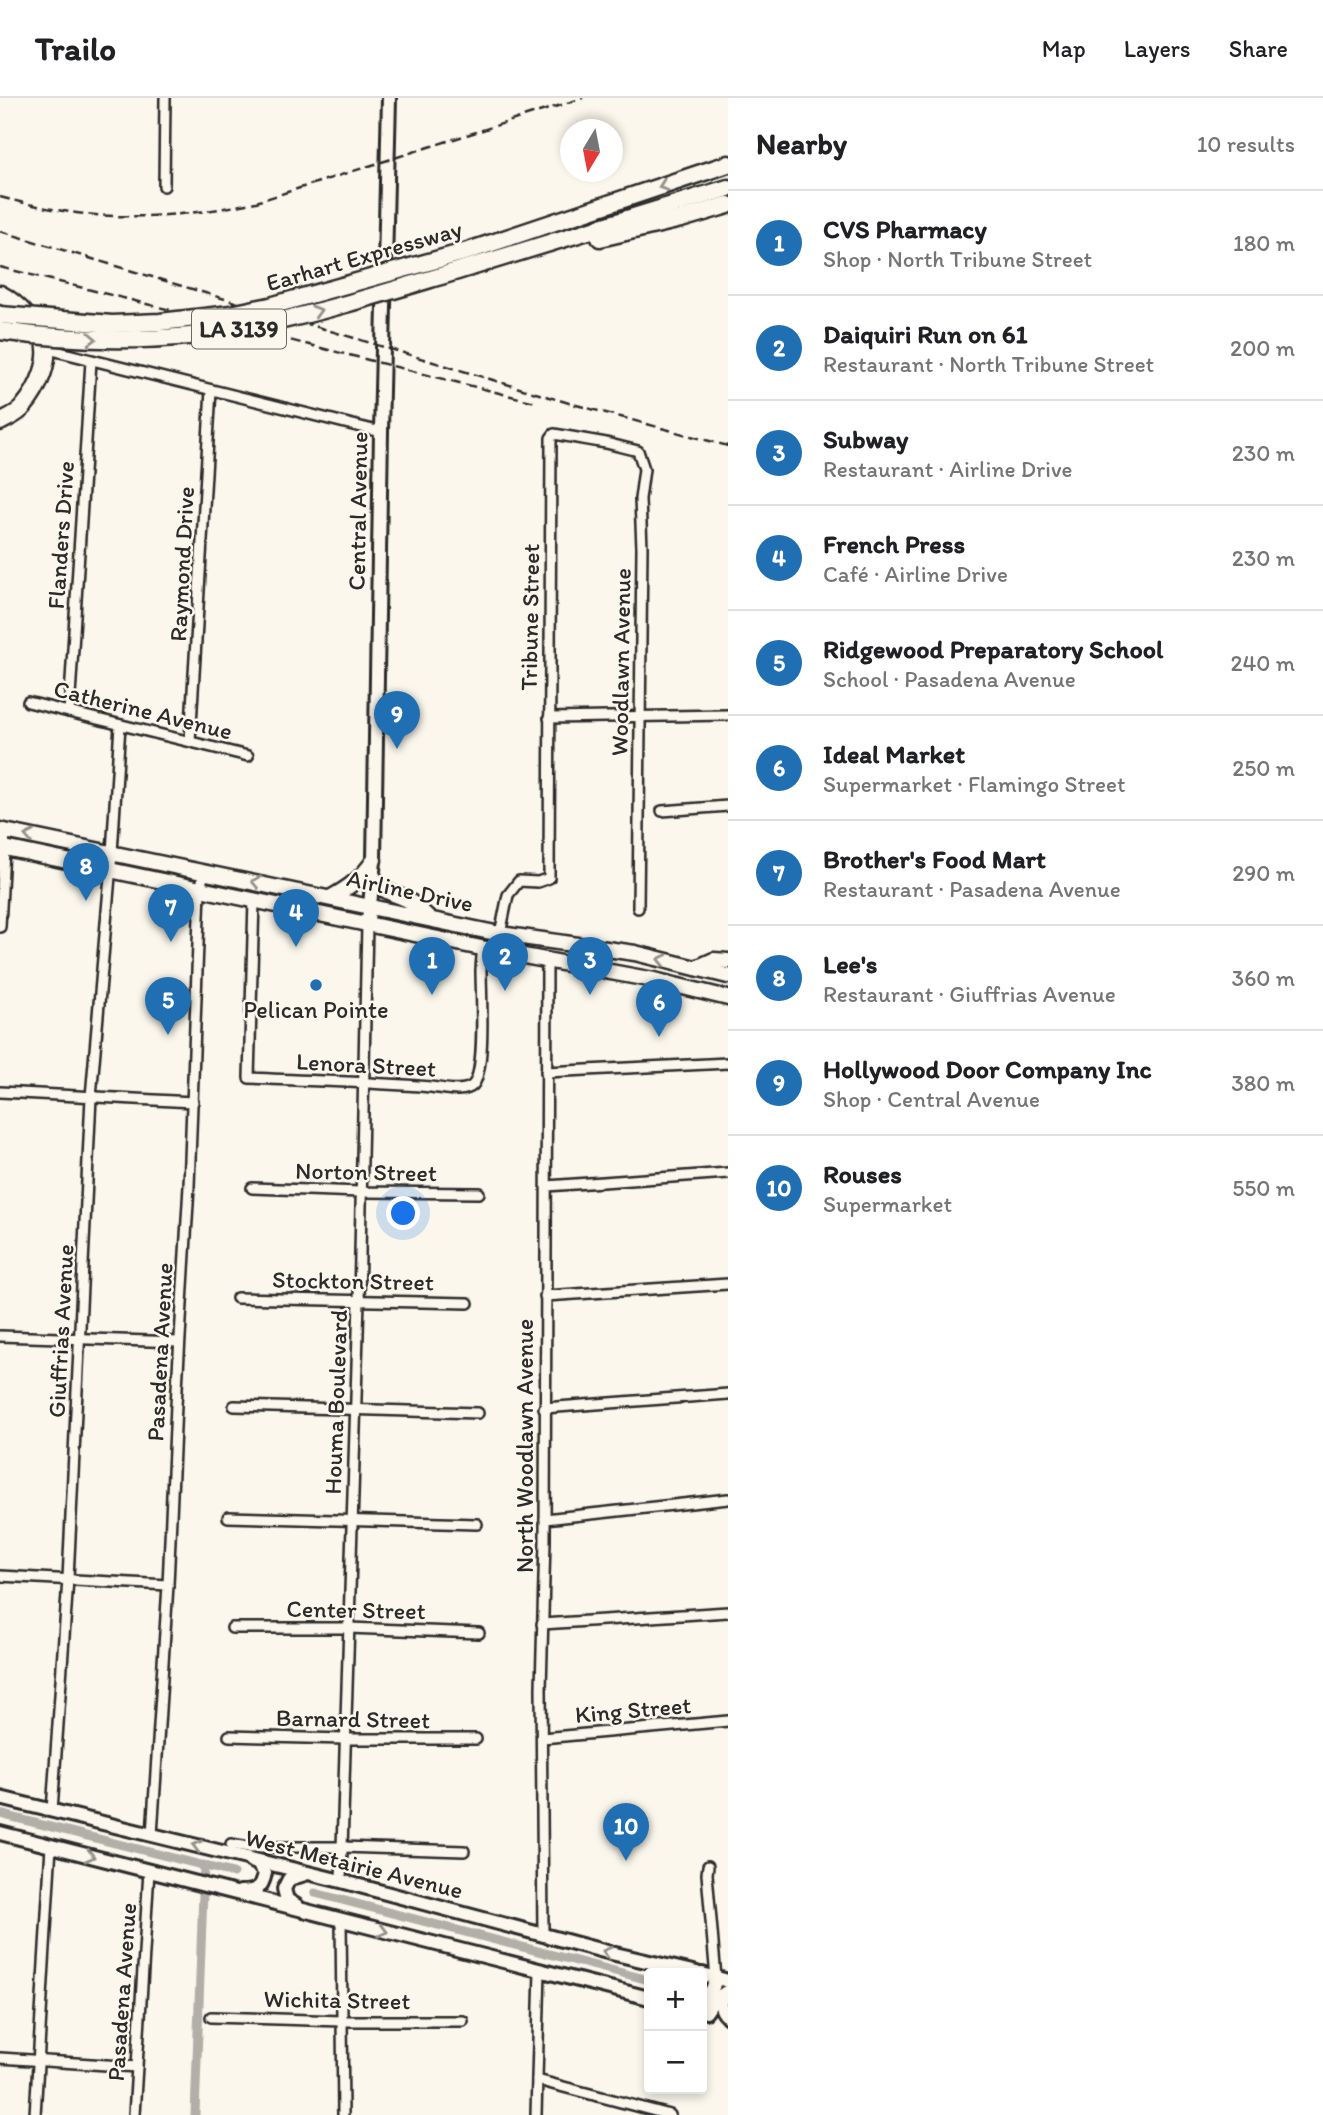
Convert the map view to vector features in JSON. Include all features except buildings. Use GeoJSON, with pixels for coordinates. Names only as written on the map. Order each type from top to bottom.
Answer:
{"type":"FeatureCollection","features":[{"type":"Feature","properties":{"kind":"highway","name":"Earhart Expressway"},"geometry":{"type":"LineString","coordinates":[[0,331],[55,338],[108,340],[202,335],[264,325],[307,314],[470,259],[728,164]]}},
{"type":"Feature","properties":{"kind":"highway","name":"Earhart Expressway"},"geometry":{"type":"LineString","coordinates":[[0,315],[112,324],[231,314],[470,259],[728,188]]}},
{"type":"Feature","properties":{"kind":"highway"},"geometry":{"type":"LineString","coordinates":[[470,259],[681,219],[728,205]]}},
{"type":"Feature","properties":{"kind":"highway"},"geometry":{"type":"LineString","coordinates":[[0,294],[11,299],[32,321],[42,334],[47,348],[44,368],[36,388],[22,410],[0,422]]}},
{"type":"Feature","properties":{"kind":"highway","name":"Airline Drive"},"geometry":{"type":"LineString","coordinates":[[2,831],[500,934],[635,953],[728,976]]}},
{"type":"Feature","properties":{"kind":"highway","name":"Airline Drive"},"geometry":{"type":"LineString","coordinates":[[2,847],[367,925],[654,980],[728,998]]}},
{"type":"Feature","properties":{"kind":"highway"},"geometry":{"type":"LineString","coordinates":[[330,898],[363,877],[374,859]]}},
{"type":"Feature","properties":{"kind":"highway"},"geometry":{"type":"LineString","coordinates":[[373,876],[382,890],[408,900],[430,919]]}},
{"type":"Feature","properties":{"kind":"highway"},"geometry":{"type":"LineString","coordinates":[[541,958],[562,950],[565,943]]}},
{"type":"Feature","properties":{"kind":"highway"},"geometry":{"type":"LineString","coordinates":[[696,968],[714,960],[728,961]]}},
{"type":"Feature","properties":{"kind":"main road","name":"Central Avenue"},"geometry":{"type":"LineString","coordinates":[[367,925],[374,859],[389,98]]}},
{"type":"Feature","properties":{"kind":"main road","name":"West Metairie Avenue"},"geometry":{"type":"LineString","coordinates":[[0,1798],[341,1881],[668,1968]]}},
{"type":"Feature","properties":{"kind":"main road"},"geometry":{"type":"LineString","coordinates":[[0,1833],[644,1997]]}},
{"type":"Feature","properties":{"kind":"main road"},"geometry":{"type":"LineString","coordinates":[[222,1890],[243,1892],[257,1889],[263,1883],[265,1873],[257,1863],[244,1857]]}},
{"type":"Feature","properties":{"kind":"main road"},"geometry":{"type":"LineString","coordinates":[[310,1912],[287,1900],[284,1889],[289,1879],[301,1874],[316,1875]]}},
{"type":"Feature","properties":{"kind":"main road","name":"West Metairie Avenue"},"geometry":{"type":"LineString","coordinates":[[707,1978],[724,1986]]}},
{"type":"Feature","properties":{"kind":"main road"},"geometry":{"type":"LineString","coordinates":[[707,1994],[724,1986]]}},
{"type":"Feature","properties":{"kind":"main road"},"geometry":{"type":"LineString","coordinates":[[707,2008],[724,1986]]}},
{"type":"Feature","properties":{"kind":"main road"},"geometry":{"type":"LineString","coordinates":[[724,1986],[721,2008],[728,2017]]}},
{"type":"Feature","properties":{"kind":"main road"},"geometry":{"type":"LineString","coordinates":[[707,2013],[728,2017]]}},
{"type":"Feature","properties":{"kind":"street"},"geometry":{"type":"LineString","coordinates":[[164,186],[165,98]]}},
{"type":"Feature","properties":{"kind":"street"},"geometry":{"type":"LineString","coordinates":[[56,351],[381,432]]}},
{"type":"Feature","properties":{"kind":"street","name":"Flanders Drive"},"geometry":{"type":"LineString","coordinates":[[69,712],[91,361]]}},
{"type":"Feature","properties":{"kind":"street","name":"Raymond Drive"},"geometry":{"type":"LineString","coordinates":[[190,741],[211,390]]}},
{"type":"Feature","properties":{"kind":"street","name":"Tribune Street"},"geometry":{"type":"LineString","coordinates":[[500,934],[508,895],[519,881],[538,882],[549,878],[551,438],[554,434],[606,443]]}},
{"type":"Feature","properties":{"kind":"street","name":"Woodlawn Avenue"},"geometry":{"type":"LineString","coordinates":[[606,443],[638,452],[644,469],[640,499],[642,548],[638,908]]}},
{"type":"Feature","properties":{"kind":"street","name":"Catherine Avenue"},"geometry":{"type":"LineString","coordinates":[[28,702],[248,756]]}},
{"type":"Feature","properties":{"kind":"street"},"geometry":{"type":"LineString","coordinates":[[549,718],[728,715]]}},
{"type":"Feature","properties":{"kind":"street","name":"Giuffrias Avenue"},"geometry":{"type":"LineString","coordinates":[[52,1811],[68,1579],[91,1097],[120,725]]}},
{"type":"Feature","properties":{"kind":"street"},"geometry":{"type":"LineString","coordinates":[[662,811],[728,806]]}},
{"type":"Feature","properties":{"kind":"street"},"geometry":{"type":"LineString","coordinates":[[0,927],[2,831]]}},
{"type":"Feature","properties":{"kind":"street","name":"Pasadena Avenue"},"geometry":{"type":"LineString","coordinates":[[152,1835],[193,1102],[200,890],[204,872]]}},
{"type":"Feature","properties":{"kind":"street","name":"Lenora Street"},"geometry":{"type":"LineString","coordinates":[[254,901],[248,1077],[468,1089],[476,1080],[481,1066],[481,970],[482,956],[486,949]]}},
{"type":"Feature","properties":{"kind":"street","name":"Houma Boulevard"},"geometry":{"type":"LineString","coordinates":[[341,1881],[359,1301],[367,925]]}},
{"type":"Feature","properties":{"kind":"street","name":"North Woodlawn Avenue"},"geometry":{"type":"LineString","coordinates":[[541,958],[547,1186],[542,1624],[543,1934]]}},
{"type":"Feature","properties":{"kind":"street"},"geometry":{"type":"LineString","coordinates":[[546,1072],[728,1063]]}},
{"type":"Feature","properties":{"kind":"street"},"geometry":{"type":"LineString","coordinates":[[0,1092],[193,1102]]}},
{"type":"Feature","properties":{"kind":"street"},"geometry":{"type":"LineString","coordinates":[[547,1186],[728,1173]]}},
{"type":"Feature","properties":{"kind":"street","name":"Norton Street"},"geometry":{"type":"LineString","coordinates":[[252,1188],[479,1192]]}},
{"type":"Feature","properties":{"kind":"street"},"geometry":{"type":"LineString","coordinates":[[545,1296],[728,1284]]}},
{"type":"Feature","properties":{"kind":"street","name":"Stockton Street"},"geometry":{"type":"LineString","coordinates":[[237,1298],[468,1303]]}},
{"type":"Feature","properties":{"kind":"street"},"geometry":{"type":"LineString","coordinates":[[0,1336],[179,1342]]}},
{"type":"Feature","properties":{"kind":"street"},"geometry":{"type":"LineString","coordinates":[[544,1408],[728,1394]]}},
{"type":"Feature","properties":{"kind":"street"},"geometry":{"type":"LineString","coordinates":[[234,1406],[478,1413]]}},
{"type":"Feature","properties":{"kind":"street"},"geometry":{"type":"LineString","coordinates":[[545,1519],[728,1499]]}},
{"type":"Feature","properties":{"kind":"street"},"geometry":{"type":"LineString","coordinates":[[228,1517],[477,1524]]}},
{"type":"Feature","properties":{"kind":"street"},"geometry":{"type":"LineString","coordinates":[[0,1576],[168,1585]]}},
{"type":"Feature","properties":{"kind":"street"},"geometry":{"type":"LineString","coordinates":[[542,1624],[728,1612]]}},
{"type":"Feature","properties":{"kind":"street","name":"Center Street"},"geometry":{"type":"LineString","coordinates":[[232,1628],[348,1628],[479,1633]]}},
{"type":"Feature","properties":{"kind":"street","name":"King Street"},"geometry":{"type":"LineString","coordinates":[[542,1738],[728,1721]]}},
{"type":"Feature","properties":{"kind":"street","name":"Barnard Street"},"geometry":{"type":"LineString","coordinates":[[229,1736],[476,1739]]}},
{"type":"Feature","properties":{"kind":"street"},"geometry":{"type":"LineString","coordinates":[[231,1844],[249,1847],[464,1851]]}},
{"type":"Feature","properties":{"kind":"street"},"geometry":{"type":"LineString","coordinates":[[35,2115],[51,1846]]}},
{"type":"Feature","properties":{"kind":"street"},"geometry":{"type":"LineString","coordinates":[[708,1866],[724,1986]]}},
{"type":"Feature","properties":{"kind":"street","name":"Pasadena Avenue"},"geometry":{"type":"LineString","coordinates":[[134,2115],[149,1871]]}},
{"type":"Feature","properties":{"kind":"street"},"geometry":{"type":"LineString","coordinates":[[341,1920],[343,2115]]}},
{"type":"Feature","properties":{"kind":"street"},"geometry":{"type":"LineString","coordinates":[[536,2115],[540,1970]]}},
{"type":"Feature","properties":{"kind":"street","name":"Wichita Street"},"geometry":{"type":"LineString","coordinates":[[211,2017],[463,2021]]}},
{"type":"Feature","properties":{"kind":"street"},"geometry":{"type":"LineString","coordinates":[[0,2058],[137,2067]]}},
{"type":"Feature","properties":{"kind":"street"},"geometry":{"type":"LineString","coordinates":[[537,2080],[670,2115]]}},
{"type":"Feature","properties":{"kind":"waterway"},"geometry":{"type":"LineString","coordinates":[[0,1814],[233,1873]]}},
{"type":"Feature","properties":{"kind":"waterway"},"geometry":{"type":"LineString","coordinates":[[195,2115],[204,1865]]}},
{"type":"Feature","properties":{"kind":"waterway"},"geometry":{"type":"LineString","coordinates":[[315,1893],[644,1979]]}},
{"type":"Feature","properties":{"kind":"railway"},"geometry":{"type":"LineString","coordinates":[[0,197],[63,211],[106,216],[171,215],[235,206],[256,202],[583,98]]}},
{"type":"Feature","properties":{"kind":"railway"},"geometry":{"type":"LineString","coordinates":[[0,231],[569,403],[728,446]]}},
{"type":"Feature","properties":{"kind":"railway"},"geometry":{"type":"LineString","coordinates":[[0,267],[535,402]]}},
{"type":"Feature","properties":{"kind":"place","name":"Hollywood Door Company Inc"},"geometry":{"type":"Point","coordinates":[397,749]}},
{"type":"Feature","properties":{"kind":"place","name":"Lee's"},"geometry":{"type":"Point","coordinates":[86,901]}},
{"type":"Feature","properties":{"kind":"place","name":"Brother's Food Mart"},"geometry":{"type":"Point","coordinates":[171,942]}},
{"type":"Feature","properties":{"kind":"place","name":"French Press"},"geometry":{"type":"Point","coordinates":[296,947]}},
{"type":"Feature","properties":{"kind":"place","name":"Pelican Pointe"},"geometry":{"type":"Point","coordinates":[316,985]}},
{"type":"Feature","properties":{"kind":"place","name":"Daiquiri Run on 61"},"geometry":{"type":"Point","coordinates":[505,991]}},
{"type":"Feature","properties":{"kind":"place","name":"CVS Pharmacy"},"geometry":{"type":"Point","coordinates":[432,995]}},
{"type":"Feature","properties":{"kind":"place","name":"Subway"},"geometry":{"type":"Point","coordinates":[590,995]}},
{"type":"Feature","properties":{"kind":"place","name":"Ridgewood Preparatory School"},"geometry":{"type":"Point","coordinates":[168,1035]}},
{"type":"Feature","properties":{"kind":"place","name":"Ideal Market"},"geometry":{"type":"Point","coordinates":[659,1037]}},
{"type":"Feature","properties":{"kind":"place","name":"Rouses"},"geometry":{"type":"Point","coordinates":[626,1861]}}]}
